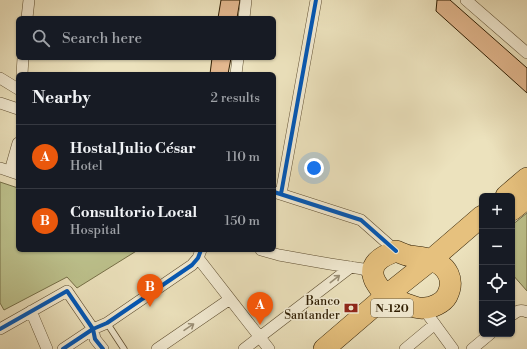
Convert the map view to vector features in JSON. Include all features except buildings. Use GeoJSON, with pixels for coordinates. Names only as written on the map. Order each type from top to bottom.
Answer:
{"type":"FeatureCollection","features":[{"type":"Feature","properties":{"kind":"highway"},"geometry":{"type":"LineString","coordinates":[[510,193],[527,178]]}},
{"type":"Feature","properties":{"kind":"highway"},"geometry":{"type":"LineString","coordinates":[[515,208],[527,198]]}},
{"type":"Feature","properties":{"kind":"highway","name":"N-120"},"geometry":{"type":"LineString","coordinates":[[324,349],[394,298],[436,263],[479,219]]}},
{"type":"Feature","properties":{"kind":"highway","name":"N-120"},"geometry":{"type":"LineString","coordinates":[[436,263],[479,236]]}},
{"type":"Feature","properties":{"kind":"highway"},"geometry":{"type":"LineString","coordinates":[[373,276],[374,266],[378,260],[385,255],[396,251],[436,263]]}},
{"type":"Feature","properties":{"kind":"highway","name":"N-120"},"geometry":{"type":"LineString","coordinates":[[373,276],[381,290],[394,298],[415,307],[429,316],[437,305],[445,299],[449,291],[451,281],[447,270],[436,263]]}},
{"type":"Feature","properties":{"kind":"highway","name":"N-120"},"geometry":{"type":"LineString","coordinates":[[341,349],[394,298]]}},
{"type":"Feature","properties":{"kind":"street"},"geometry":{"type":"LineString","coordinates":[[27,16],[29,0]]}},
{"type":"Feature","properties":{"kind":"street"},"geometry":{"type":"LineString","coordinates":[[244,16],[246,0]]}},
{"type":"Feature","properties":{"kind":"street"},"geometry":{"type":"LineString","coordinates":[[316,0],[278,193],[361,220],[396,251]]}},
{"type":"Feature","properties":{"kind":"street"},"geometry":{"type":"LineString","coordinates":[[466,0],[527,53]]}},
{"type":"Feature","properties":{"kind":"street"},"geometry":{"type":"LineString","coordinates":[[22,72],[23,60]]}},
{"type":"Feature","properties":{"kind":"street"},"geometry":{"type":"LineString","coordinates":[[236,72],[238,60]]}},
{"type":"Feature","properties":{"kind":"street"},"geometry":{"type":"LineString","coordinates":[[0,78],[16,88]]}},
{"type":"Feature","properties":{"kind":"street"},"geometry":{"type":"LineString","coordinates":[[0,103],[16,108]]}},
{"type":"Feature","properties":{"kind":"street"},"geometry":{"type":"LineString","coordinates":[[9,171],[16,149]]}},
{"type":"Feature","properties":{"kind":"street"},"geometry":{"type":"LineString","coordinates":[[268,252],[363,269],[373,276]]}},
{"type":"Feature","properties":{"kind":"street"},"geometry":{"type":"LineString","coordinates":[[63,349],[93,329],[107,323],[192,265],[199,254],[230,299],[268,349]]}},
{"type":"Feature","properties":{"kind":"street"},"geometry":{"type":"LineString","coordinates":[[244,349],[351,267]]}},
{"type":"Feature","properties":{"kind":"street"},"geometry":{"type":"LineString","coordinates":[[0,329],[67,291],[93,329],[95,339],[103,349]]}},
{"type":"Feature","properties":{"kind":"street"},"geometry":{"type":"LineString","coordinates":[[157,349],[230,299]]}},
{"type":"Feature","properties":{"kind":"street"},"geometry":{"type":"LineString","coordinates":[[31,311],[47,349]]}},
{"type":"Feature","properties":{"kind":"street"},"geometry":{"type":"LineString","coordinates":[[405,349],[429,316],[453,349]]}},
{"type":"Feature","properties":{"kind":"street"},"geometry":{"type":"LineString","coordinates":[[472,349],[486,337]]}},
{"type":"Feature","properties":{"kind":"lane"},"geometry":{"type":"LineString","coordinates":[[107,323],[124,349]]}},
{"type":"Feature","properties":{"kind":"green space"},"geometry":{"type":"Polygon","coordinates":[[[0,182],[16,187],[16,252],[135,252],[77,288],[67,277],[4,310],[0,303],[0,182]]]}},
{"type":"Feature","properties":{"kind":"green space"},"geometry":{"type":"Polygon","coordinates":[[[527,213],[527,291],[515,277],[515,223],[527,213]]]}},
{"type":"Feature","properties":{"kind":"cycle path"},"geometry":{"type":"LineString","coordinates":[[281,194],[316,0]]}},
{"type":"Feature","properties":{"kind":"cycle path"},"geometry":{"type":"LineString","coordinates":[[276,193],[361,220],[396,251]]}},
{"type":"Feature","properties":{"kind":"cycle path"},"geometry":{"type":"LineString","coordinates":[[63,349],[93,329],[107,323],[192,265],[198,258],[200,252]]}},
{"type":"Feature","properties":{"kind":"cycle path"},"geometry":{"type":"LineString","coordinates":[[0,329],[67,291],[93,329],[95,339],[103,349]]}},
{"type":"Feature","properties":{"kind":"place","name":"Consultorio Local"},"geometry":{"type":"Point","coordinates":[150,307]}},
{"type":"Feature","properties":{"kind":"place","name":"Banco Santander"},"geometry":{"type":"Point","coordinates":[351,308]}},
{"type":"Feature","properties":{"kind":"place","name":"Hostal Julio César"},"geometry":{"type":"Point","coordinates":[260,325]}}]}
